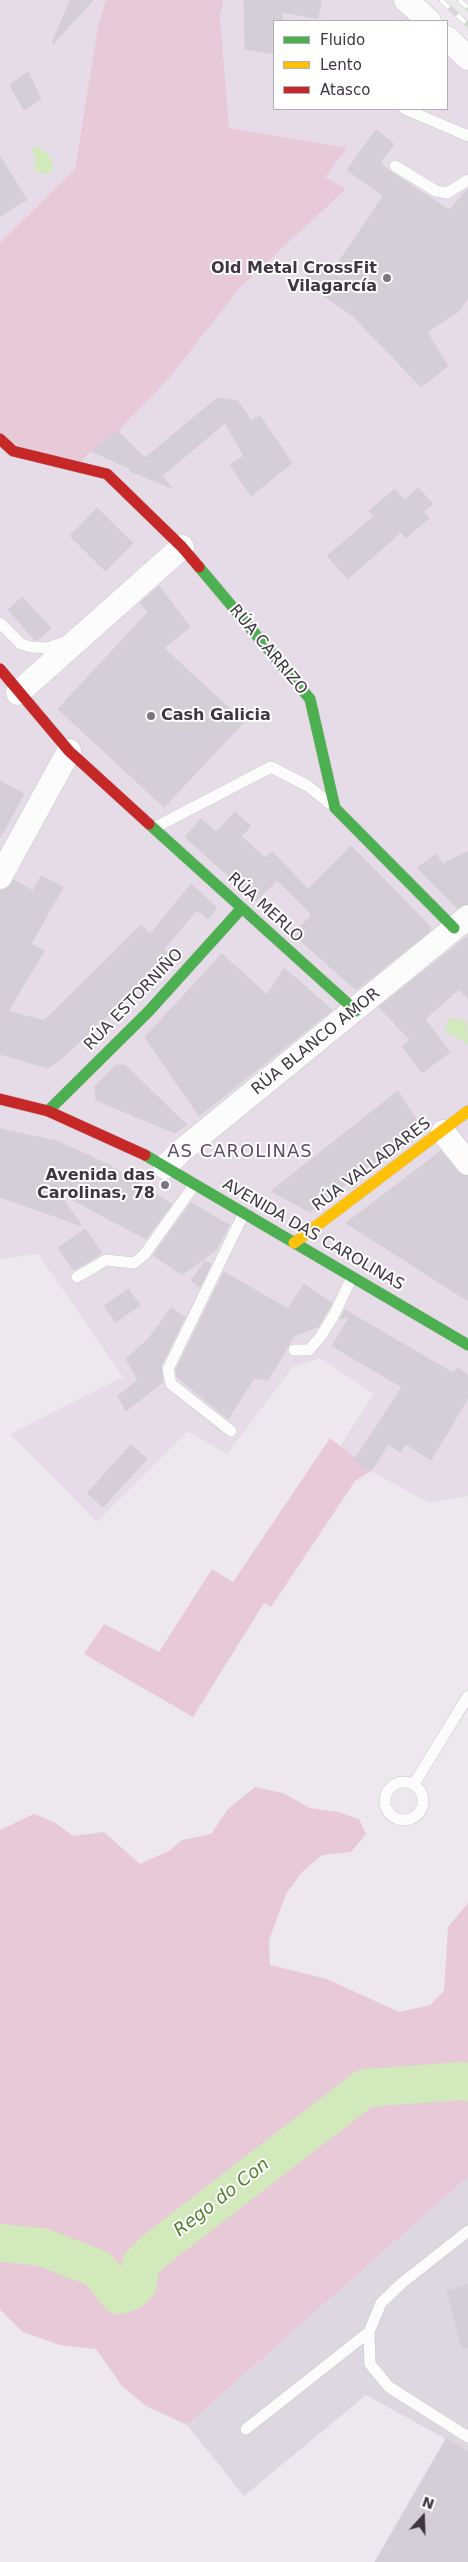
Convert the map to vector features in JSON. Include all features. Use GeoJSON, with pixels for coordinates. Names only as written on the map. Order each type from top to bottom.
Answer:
{"type":"FeatureCollection","features":[{"type":"Feature","properties":{"kind":"street"},"geometry":{"type":"LineString","coordinates":[[406,0],[428,20]]}},
{"type":"Feature","properties":{"kind":"street"},"geometry":{"type":"LineString","coordinates":[[448,39],[468,58]]}},
{"type":"Feature","properties":{"kind":"street","name":"RÚA CARRIZO"},"geometry":{"type":"LineString","coordinates":[[0,440],[14,451],[107,474],[182,547],[310,700],[335,808]]}},
{"type":"Feature","properties":{"kind":"street"},"geometry":{"type":"LineString","coordinates":[[18,693],[182,547]]}},
{"type":"Feature","properties":{"kind":"street"},"geometry":{"type":"LineString","coordinates":[[0,669],[18,693],[69,751],[154,828]]}},
{"type":"Feature","properties":{"kind":"street"},"geometry":{"type":"LineString","coordinates":[[0,877],[69,751]]}},
{"type":"Feature","properties":{"kind":"street"},"geometry":{"type":"LineString","coordinates":[[335,808],[461,922]]}},
{"type":"Feature","properties":{"kind":"street","name":"RÚA MERLO"},"geometry":{"type":"LineString","coordinates":[[154,828],[241,909],[356,1010]]}},
{"type":"Feature","properties":{"kind":"street","name":"RÚA ESTORNIÑO"},"geometry":{"type":"LineString","coordinates":[[48,1110],[149,1011],[241,909]]}},
{"type":"Feature","properties":{"kind":"street","name":"RÚA BLANCO AMOR"},"geometry":{"type":"LineString","coordinates":[[165,1167],[180,1152],[356,1010],[461,922]]}},
{"type":"Feature","properties":{"kind":"street","name":"AVENIDA DAS CAROLINAS"},"geometry":{"type":"LineString","coordinates":[[0,1100],[48,1110],[135,1149],[468,1345]]}},
{"type":"Feature","properties":{"kind":"street","name":"RÚA VALLADARES"},"geometry":{"type":"LineString","coordinates":[[294,1243],[443,1132],[468,1111]]}},
{"type":"Feature","properties":{"kind":"street"},"geometry":{"type":"LineString","coordinates":[[443,1132],[468,1163]]}},
{"type":"Feature","properties":{"kind":"street"},"geometry":{"type":"LineString","coordinates":[[443,1330],[468,1359]]}},
{"type":"Feature","properties":{"kind":"lane"},"geometry":{"type":"LineString","coordinates":[[407,110],[468,136]]}},
{"type":"Feature","properties":{"kind":"lane"},"geometry":{"type":"LineString","coordinates":[[395,166],[436,191],[447,193],[468,180]]}},
{"type":"Feature","properties":{"kind":"lane"},"geometry":{"type":"LineString","coordinates":[[0,622],[21,644],[31,648],[48,648],[84,634]]}},
{"type":"Feature","properties":{"kind":"lane"},"geometry":{"type":"LineString","coordinates":[[154,828],[271,767],[308,786],[335,808]]}},
{"type":"Feature","properties":{"kind":"lane"},"geometry":{"type":"LineString","coordinates":[[77,1277],[106,1260],[134,1263],[144,1255],[195,1184]]}},
{"type":"Feature","properties":{"kind":"lane"},"geometry":{"type":"LineString","coordinates":[[231,1431],[171,1384],[168,1369],[244,1213]]}},
{"type":"Feature","properties":{"kind":"lane"},"geometry":{"type":"LineString","coordinates":[[294,1350],[309,1350],[315,1343],[334,1315],[352,1277]]}},
{"type":"Feature","properties":{"kind":"lane"},"geometry":{"type":"LineString","coordinates":[[414,1784],[468,1696]]}},
{"type":"Feature","properties":{"kind":"lane"},"geometry":{"type":"LineString","coordinates":[[468,2231],[402,2283],[382,2303],[370,2332],[370,2364],[389,2387],[468,2437]]}},
{"type":"Feature","properties":{"kind":"lane"},"geometry":{"type":"LineString","coordinates":[[246,2429],[370,2332]]}},
{"type":"Feature","properties":{"kind":"shaded area"},"geometry":{"type":"Polygon","coordinates":[[[0,0],[411,0],[432,20],[273,20],[273,110],[448,110],[448,36],[468,55],[468,1496],[429,1503],[336,1452],[374,1394],[320,1358],[293,1367],[227,1454],[188,1431],[97,1522],[10,1434],[123,1377],[38,1254],[0,1259],[0,0]]]}},
{"type":"Feature","properties":{"kind":"shaded area"},"geometry":{"type":"Polygon","coordinates":[[[106,0],[223,0],[220,17],[229,128],[347,148],[325,177],[346,189],[241,286],[170,377],[118,431],[91,451],[76,467],[0,439],[0,243],[75,169],[98,27],[106,0]]]}},
{"type":"Feature","properties":{"kind":"shaded area"},"geometry":{"type":"Polygon","coordinates":[[[37,146],[48,154],[54,167],[48,174],[39,173],[34,168],[35,157],[32,150],[37,146]]]}},
{"type":"Feature","properties":{"kind":"shaded area"},"geometry":{"type":"Polygon","coordinates":[[[451,1018],[466,1021],[468,1044],[446,1031],[446,1023],[451,1018]]]}},
{"type":"Feature","properties":{"kind":"shaded area"},"geometry":{"type":"Polygon","coordinates":[[[330,1438],[371,1471],[355,1481],[271,1607],[264,1603],[193,1717],[84,1654],[104,1624],[159,1652],[212,1569],[233,1582],[330,1438]]]}},
{"type":"Feature","properties":{"kind":"shaded area"},"geometry":{"type":"Polygon","coordinates":[[[255,1787],[283,1793],[310,1808],[338,1812],[359,1819],[366,1834],[351,1852],[322,1855],[303,1871],[286,1894],[269,1940],[270,1965],[327,1979],[399,2012],[430,2005],[444,1991],[448,1927],[468,1903],[468,2177],[187,2425],[146,2406],[122,2386],[96,2349],[60,2345],[23,2332],[0,2310],[0,1830],[34,1814],[54,1822],[73,1836],[104,1832],[140,1864],[169,1851],[182,1840],[211,1834],[228,1809],[255,1787]]]}},
{"type":"Feature","properties":{"kind":"shaded area"},"geometry":{"type":"Polygon","coordinates":[[[468,2177],[468,2562],[375,2562],[446,2439],[366,2395],[244,2496],[187,2425],[468,2177]]]}},
{"type":"Feature","properties":{"kind":"building"},"geometry":{"type":"Polygon","coordinates":[[[70,0],[93,0],[53,44],[52,43],[70,0]]]}},
{"type":"Feature","properties":{"kind":"building"},"geometry":{"type":"Polygon","coordinates":[[[244,0],[321,0],[318,19],[282,12],[282,20],[273,20],[273,54],[245,49],[244,0]]]}},
{"type":"Feature","properties":{"kind":"building"},"geometry":{"type":"Polygon","coordinates":[[[28,72],[41,99],[24,110],[10,85],[28,72]]]}},
{"type":"Feature","properties":{"kind":"building","name":"Old Metal CrossFit Vilagarcía"},"geometry":{"type":"Polygon","coordinates":[[[376,130],[394,144],[380,163],[449,210],[468,189],[468,298],[458,312],[427,332],[448,366],[421,387],[353,316],[304,282],[313,265],[330,275],[383,196],[347,170],[376,130]]]}},
{"type":"Feature","properties":{"kind":"building"},"geometry":{"type":"Polygon","coordinates":[[[0,156],[27,200],[0,216],[0,156]]]}},
{"type":"Feature","properties":{"kind":"building"},"geometry":{"type":"Polygon","coordinates":[[[217,398],[238,401],[251,421],[260,416],[292,463],[251,496],[230,465],[244,456],[225,423],[162,476],[172,488],[130,471],[131,469],[91,451],[118,431],[145,458],[217,398]]]}},
{"type":"Feature","properties":{"kind":"building"},"geometry":{"type":"Polygon","coordinates":[[[418,488],[433,504],[423,512],[429,518],[406,538],[401,532],[348,579],[327,556],[374,516],[369,511],[395,489],[405,500],[418,488]]]}},
{"type":"Feature","properties":{"kind":"building"},"geometry":{"type":"Polygon","coordinates":[[[97,508],[133,543],[105,571],[70,536],[97,508]]]}},
{"type":"Feature","properties":{"kind":"building","name":"Cash Galicia"},"geometry":{"type":"Polygon","coordinates":[[[159,586],[190,627],[164,648],[244,722],[164,807],[58,709],[148,612],[140,603],[159,586]]]}},
{"type":"Feature","properties":{"kind":"building"},"geometry":{"type":"Polygon","coordinates":[[[22,597],[51,628],[38,640],[35,640],[8,610],[22,597]]]}},
{"type":"Feature","properties":{"kind":"building"},"geometry":{"type":"Polygon","coordinates":[[[0,781],[24,794],[0,838],[0,781]]]}},
{"type":"Feature","properties":{"kind":"building"},"geometry":{"type":"Polygon","coordinates":[[[235,812],[251,826],[241,836],[265,858],[272,852],[308,889],[351,846],[430,926],[430,931],[356,990],[293,934],[312,915],[277,880],[256,901],[185,837],[201,819],[216,832],[235,812]]]}},
{"type":"Feature","properties":{"kind":"building"},"geometry":{"type":"Polygon","coordinates":[[[468,851],[468,904],[457,908],[417,868],[436,854],[443,864],[468,851]]]}},
{"type":"Feature","properties":{"kind":"building"},"geometry":{"type":"Polygon","coordinates":[[[41,876],[63,887],[31,944],[44,951],[8,1011],[44,1021],[141,925],[150,934],[191,884],[217,908],[208,919],[197,910],[164,949],[172,957],[61,1059],[48,1068],[0,1054],[0,891],[8,888],[14,880],[33,891],[41,876]]]}},
{"type":"Feature","properties":{"kind":"building"},"geometry":{"type":"Polygon","coordinates":[[[468,936],[468,999],[459,989],[425,1019],[450,1052],[422,1073],[402,1046],[410,1040],[379,1007],[468,936]]]}},
{"type":"Feature","properties":{"kind":"building"},"geometry":{"type":"Polygon","coordinates":[[[222,954],[267,995],[284,968],[332,1010],[199,1116],[145,1037],[222,954]]]}},
{"type":"Feature","properties":{"kind":"building"},"geometry":{"type":"Polygon","coordinates":[[[116,1065],[125,1065],[187,1125],[175,1133],[96,1100],[95,1086],[116,1065]]]}},
{"type":"Feature","properties":{"kind":"building"},"geometry":{"type":"Polygon","coordinates":[[[398,1091],[421,1127],[310,1212],[271,1191],[398,1091]]]}},
{"type":"Feature","properties":{"kind":"building"},"geometry":{"type":"Polygon","coordinates":[[[0,1129],[57,1141],[107,1164],[172,1204],[146,1239],[58,1192],[82,1226],[0,1197],[0,1129]]]}},
{"type":"Feature","properties":{"kind":"building"},"geometry":{"type":"Polygon","coordinates":[[[441,1151],[458,1172],[468,1176],[468,1301],[346,1223],[441,1151]]]}},
{"type":"Feature","properties":{"kind":"building"},"geometry":{"type":"Polygon","coordinates":[[[191,1203],[229,1225],[216,1250],[182,1275],[153,1255],[191,1203]]]}},
{"type":"Feature","properties":{"kind":"building"},"geometry":{"type":"Polygon","coordinates":[[[85,1229],[102,1253],[74,1270],[58,1248],[85,1229]]]}},
{"type":"Feature","properties":{"kind":"building"},"geometry":{"type":"Polygon","coordinates":[[[205,1261],[211,1264],[200,1287],[191,1281],[205,1261]]]}},
{"type":"Feature","properties":{"kind":"building"},"geometry":{"type":"Polygon","coordinates":[[[224,1272],[288,1309],[304,1284],[332,1303],[318,1327],[295,1335],[268,1380],[254,1378],[228,1419],[177,1377],[176,1370],[224,1272]]]}},
{"type":"Feature","properties":{"kind":"building"},"geometry":{"type":"Polygon","coordinates":[[[128,1289],[140,1305],[116,1322],[104,1306],[128,1289]]]}},
{"type":"Feature","properties":{"kind":"building"},"geometry":{"type":"Polygon","coordinates":[[[171,1308],[185,1317],[161,1366],[163,1382],[126,1411],[118,1396],[138,1380],[126,1359],[149,1338],[171,1308]]]}},
{"type":"Feature","properties":{"kind":"building"},"geometry":{"type":"Polygon","coordinates":[[[345,1310],[453,1373],[458,1367],[468,1376],[468,1398],[431,1460],[406,1444],[400,1452],[388,1444],[371,1471],[354,1460],[402,1387],[332,1346],[350,1316],[340,1319],[345,1310]]]}},
{"type":"Feature","properties":{"kind":"building"},"geometry":{"type":"Polygon","coordinates":[[[131,1445],[147,1459],[103,1507],[87,1493],[131,1445]]]}},
{"type":"Feature","properties":{"kind":"building"},"geometry":{"type":"Polygon","coordinates":[[[468,2285],[468,2348],[462,2348],[447,2291],[468,2285]]]}},
{"type":"Feature","properties":{"kind":"building"},"geometry":{"type":"Polygon","coordinates":[[[446,2439],[468,2452],[468,2562],[375,2562],[446,2439]]]}},
{"type":"Feature","properties":{"kind":"waterway","name":"Rego do Con"},"geometry":{"type":"LineString","coordinates":[[0,2243],[42,2247],[98,2269],[119,2295],[131,2291],[138,2284],[141,2264],[154,2251],[365,2088],[468,2082]]}},
{"type":"Feature","properties":{"kind":"railway"},"geometry":{"type":"LineString","coordinates":[[441,0],[468,25]]}},
{"type":"Feature","properties":{"kind":"railway"},"geometry":{"type":"LineString","coordinates":[[459,0],[468,8]]}},
{"type":"Feature","properties":{"kind":"traffic: fast"},"geometry":{"type":"LineString","coordinates":[[199,567],[310,699],[335,808],[454,928]]}},
{"type":"Feature","properties":{"kind":"traffic: fast"},"geometry":{"type":"LineString","coordinates":[[149,824],[356,1011]]}},
{"type":"Feature","properties":{"kind":"traffic: fast"},"geometry":{"type":"LineString","coordinates":[[48,1111],[149,1011],[241,909]]}},
{"type":"Feature","properties":{"kind":"traffic: fast"},"geometry":{"type":"LineString","coordinates":[[145,1155],[468,1345]]}},
{"type":"Feature","properties":{"kind":"traffic: slow"},"geometry":{"type":"LineString","coordinates":[[294,1243],[468,1111]]}},
{"type":"Feature","properties":{"kind":"traffic: jam"},"geometry":{"type":"LineString","coordinates":[[0,439],[13,451],[107,474],[182,547],[199,567]]}},
{"type":"Feature","properties":{"kind":"traffic: jam"},"geometry":{"type":"LineString","coordinates":[[0,669],[69,751],[149,824]]}},
{"type":"Feature","properties":{"kind":"traffic: jam"},"geometry":{"type":"LineString","coordinates":[[0,1099],[48,1111],[145,1155]]}},
{"type":"Feature","properties":{"kind":"place","name":"Old Metal CrossFit Vilagarcía"},"geometry":{"type":"Point","coordinates":[387,278]}},
{"type":"Feature","properties":{"kind":"place","name":"Cash Galicia"},"geometry":{"type":"Point","coordinates":[151,716]}},
{"type":"Feature","properties":{"kind":"place","name":"Avenida das Carolinas, 78"},"geometry":{"type":"Point","coordinates":[165,1185]}},
{"type":"Feature","properties":{"kind":"district","name":"AS CAROLINAS"},"geometry":{"type":"Point","coordinates":[240,1152]}}]}
